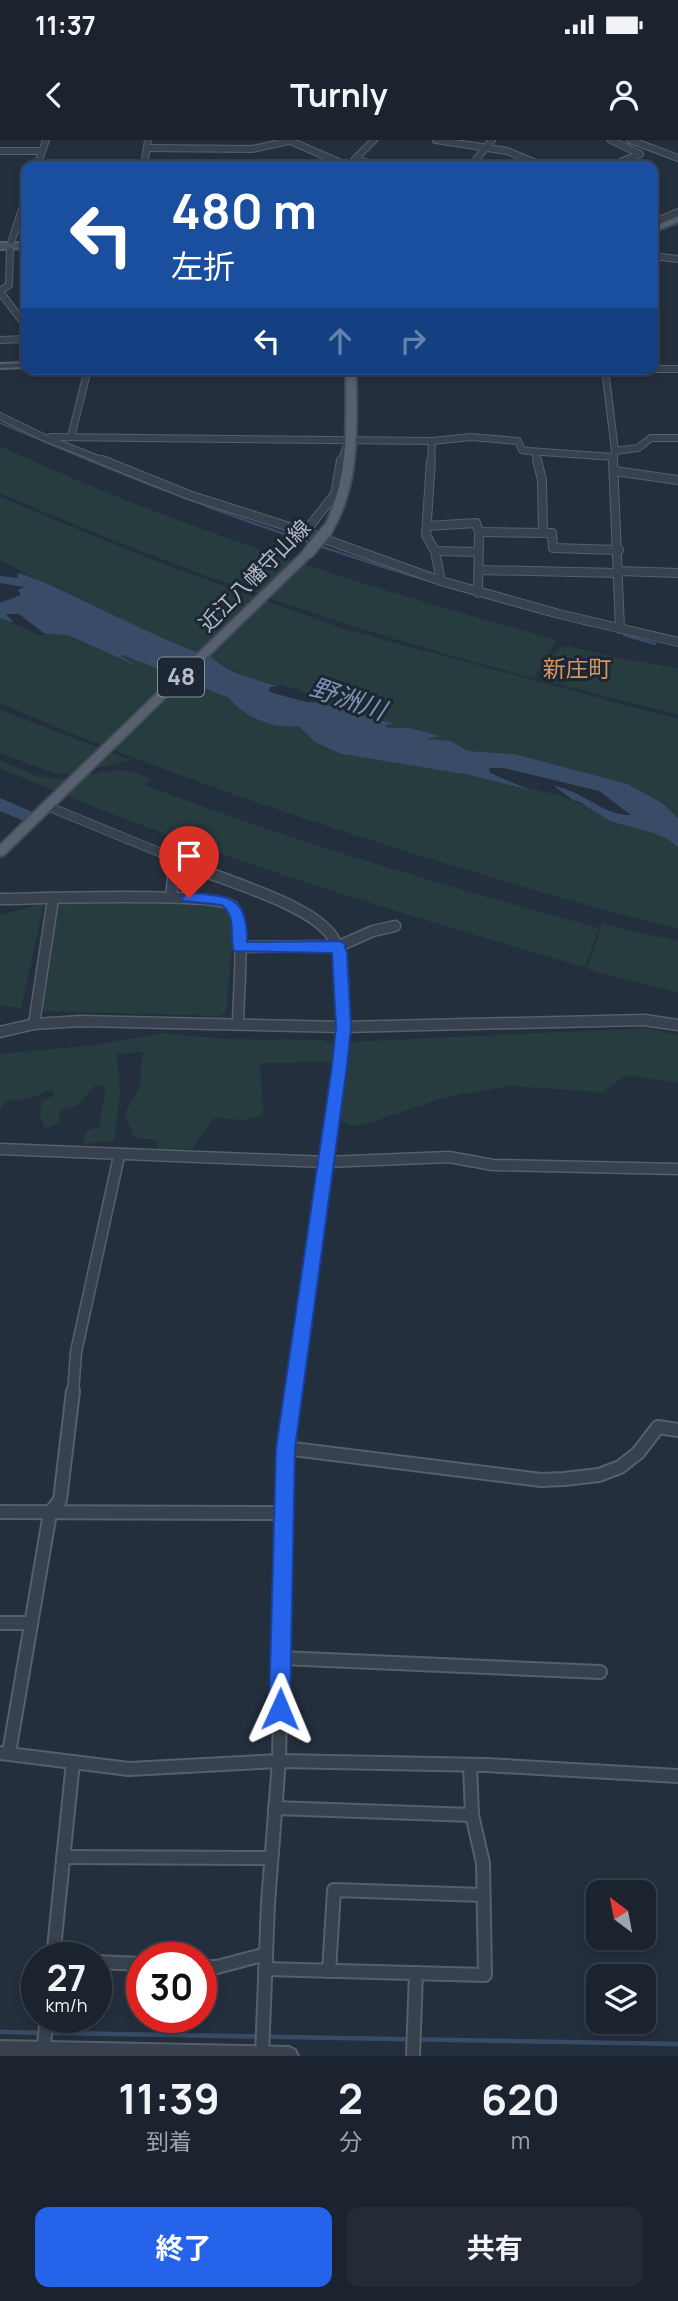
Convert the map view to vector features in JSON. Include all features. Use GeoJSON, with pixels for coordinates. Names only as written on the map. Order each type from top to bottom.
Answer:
{"type":"FeatureCollection","features":[{"type":"Feature","properties":{"kind":"main road"},"geometry":{"type":"LineString","coordinates":[[658,221],[678,219]]}},
{"type":"Feature","properties":{"kind":"main road","name":"近江八幡守山線"},"geometry":{"type":"LineString","coordinates":[[0,852],[307,554],[328,529],[339,513],[349,480],[351,375]]}},
{"type":"Feature","properties":{"kind":"street"},"geometry":{"type":"LineString","coordinates":[[39,161],[46,140]]}},
{"type":"Feature","properties":{"kind":"street"},"geometry":{"type":"LineString","coordinates":[[145,161],[148,140]]}},
{"type":"Feature","properties":{"kind":"street"},"geometry":{"type":"LineString","coordinates":[[147,148],[252,149],[289,140],[337,161]]}},
{"type":"Feature","properties":{"kind":"street"},"geometry":{"type":"LineString","coordinates":[[362,161],[355,159],[374,140]]}},
{"type":"Feature","properties":{"kind":"street"},"geometry":{"type":"LineString","coordinates":[[436,140],[507,151],[531,161]]}},
{"type":"Feature","properties":{"kind":"street"},"geometry":{"type":"LineString","coordinates":[[475,161],[492,140]]}},
{"type":"Feature","properties":{"kind":"street"},"geometry":{"type":"LineString","coordinates":[[611,140],[640,154],[623,161]]}},
{"type":"Feature","properties":{"kind":"street"},"geometry":{"type":"LineString","coordinates":[[630,140],[678,158]]}},
{"type":"Feature","properties":{"kind":"street"},"geometry":{"type":"LineString","coordinates":[[0,151],[42,151]]}},
{"type":"Feature","properties":{"kind":"street"},"geometry":{"type":"LineString","coordinates":[[21,209],[5,246],[9,285],[0,292],[21,317]]}},
{"type":"Feature","properties":{"kind":"street"},"geometry":{"type":"LineString","coordinates":[[658,221],[678,212]]}},
{"type":"Feature","properties":{"kind":"street"},"geometry":{"type":"LineString","coordinates":[[658,257],[678,259]]}},
{"type":"Feature","properties":{"kind":"street"},"geometry":{"type":"LineString","coordinates":[[0,340],[21,339]]}},
{"type":"Feature","properties":{"kind":"street"},"geometry":{"type":"LineString","coordinates":[[1,366],[21,365]]}},
{"type":"Feature","properties":{"kind":"street"},"geometry":{"type":"LineString","coordinates":[[658,369],[678,369]]}},
{"type":"Feature","properties":{"kind":"street"},"geometry":{"type":"LineString","coordinates":[[71,437],[86,375]]}},
{"type":"Feature","properties":{"kind":"street"},"geometry":{"type":"LineString","coordinates":[[606,375],[615,471],[620,629]]}},
{"type":"Feature","properties":{"kind":"street"},"geometry":{"type":"LineString","coordinates":[[0,416],[43,437],[189,495],[305,532],[478,593],[678,642]]}},
{"type":"Feature","properties":{"kind":"street"},"geometry":{"type":"LineString","coordinates":[[43,437],[432,441],[471,438],[518,441],[522,450],[535,452],[614,454],[638,448],[651,438],[678,438]]}},
{"type":"Feature","properties":{"kind":"street"},"geometry":{"type":"LineString","coordinates":[[305,532],[330,502],[337,489],[343,447],[349,440]]}},
{"type":"Feature","properties":{"kind":"street"},"geometry":{"type":"LineString","coordinates":[[432,441],[426,535],[435,551],[441,580]]}},
{"type":"Feature","properties":{"kind":"street"},"geometry":{"type":"LineString","coordinates":[[535,452],[542,480],[543,532]]}},
{"type":"Feature","properties":{"kind":"street"},"geometry":{"type":"LineString","coordinates":[[615,471],[678,480]]}},
{"type":"Feature","properties":{"kind":"street"},"geometry":{"type":"LineString","coordinates":[[427,526],[476,523],[479,532],[478,593]]}},
{"type":"Feature","properties":{"kind":"street"},"geometry":{"type":"LineString","coordinates":[[479,532],[552,533],[553,548],[619,550]]}},
{"type":"Feature","properties":{"kind":"street"},"geometry":{"type":"LineString","coordinates":[[435,551],[479,552]]}},
{"type":"Feature","properties":{"kind":"street"},"geometry":{"type":"LineString","coordinates":[[480,570],[678,573]]}},
{"type":"Feature","properties":{"kind":"street"},"geometry":{"type":"LineString","coordinates":[[47,806],[306,913],[321,922],[339,946],[344,1027],[285,1448],[279,1761],[271,1858],[262,2056]]}},
{"type":"Feature","properties":{"kind":"street"},"geometry":{"type":"LineString","coordinates":[[171,897],[175,861]]}},
{"type":"Feature","properties":{"kind":"street"},"geometry":{"type":"LineString","coordinates":[[0,899],[171,897],[225,901],[237,913],[240,947],[238,1023]]}},
{"type":"Feature","properties":{"kind":"street"},"geometry":{"type":"LineString","coordinates":[[34,1024],[54,898]]}},
{"type":"Feature","properties":{"kind":"street"},"geometry":{"type":"LineString","coordinates":[[240,947],[339,946],[373,931],[395,926]]}},
{"type":"Feature","properties":{"kind":"street"},"geometry":{"type":"LineString","coordinates":[[0,1032],[34,1024],[82,1021],[344,1027],[645,1020],[678,1025]]}},
{"type":"Feature","properties":{"kind":"street"},"geometry":{"type":"LineString","coordinates":[[0,1149],[119,1156],[258,1157],[326,1162],[449,1157],[492,1165],[678,1169]]}},
{"type":"Feature","properties":{"kind":"street"},"geometry":{"type":"LineString","coordinates":[[119,1156],[76,1352],[72,1413],[60,1500],[50,1513],[4,1753],[129,1769],[279,1761],[470,1765],[678,1776]]}},
{"type":"Feature","properties":{"kind":"street"},"geometry":{"type":"LineString","coordinates":[[285,1448],[541,1480],[574,1479],[617,1469],[632,1459],[659,1427],[678,1430]]}},
{"type":"Feature","properties":{"kind":"street"},"geometry":{"type":"LineString","coordinates":[[0,1512],[284,1513]]}},
{"type":"Feature","properties":{"kind":"street"},"geometry":{"type":"LineString","coordinates":[[0,1623],[31,1623]]}},
{"type":"Feature","properties":{"kind":"street"},"geometry":{"type":"LineString","coordinates":[[281,1658],[600,1672]]}},
{"type":"Feature","properties":{"kind":"street"},"geometry":{"type":"LineString","coordinates":[[55,1942],[73,1762]]}},
{"type":"Feature","properties":{"kind":"street"},"geometry":{"type":"LineString","coordinates":[[265,1969],[485,1975],[482,1863],[472,1815],[470,1765]]}},
{"type":"Feature","properties":{"kind":"street"},"geometry":{"type":"LineString","coordinates":[[275,1808],[472,1815]]}},
{"type":"Feature","properties":{"kind":"street"},"geometry":{"type":"LineString","coordinates":[[63,1857],[271,1858]]}},
{"type":"Feature","properties":{"kind":"street"},"geometry":{"type":"LineString","coordinates":[[329,1970],[334,1890],[483,1895]]}},
{"type":"Feature","properties":{"kind":"street"},"geometry":{"type":"LineString","coordinates":[[217,1968],[266,1954]]}},
{"type":"Feature","properties":{"kind":"street"},"geometry":{"type":"LineString","coordinates":[[414,2056],[416,1973]]}},
{"type":"Feature","properties":{"kind":"street"},"geometry":{"type":"LineString","coordinates":[[43,2050],[45,2033]]}},
{"type":"Feature","properties":{"kind":"street"},"geometry":{"type":"LineString","coordinates":[[0,2050],[289,2056]]}},
{"type":"Feature","properties":{"kind":"green space"},"geometry":{"type":"Polygon","coordinates":[[[0,446],[136,504],[275,555],[557,640],[534,678],[398,640],[263,596],[131,547],[0,493],[0,446]]]}},
{"type":"Feature","properties":{"kind":"green space"},"geometry":{"type":"Polygon","coordinates":[[[0,497],[155,561],[344,629],[678,719],[678,818],[662,803],[628,784],[514,754],[468,751],[451,741],[426,739],[438,736],[410,728],[387,728],[384,725],[394,724],[331,707],[297,689],[245,678],[237,671],[219,665],[210,656],[131,626],[81,598],[43,583],[0,560],[0,497]]]}},
{"type":"Feature","properties":{"kind":"green space"},"geometry":{"type":"Polygon","coordinates":[[[0,618],[39,635],[68,635],[128,662],[119,656],[123,655],[229,698],[242,711],[259,720],[279,726],[297,726],[315,742],[341,754],[470,775],[558,795],[611,820],[635,826],[672,841],[678,847],[678,929],[531,889],[331,827],[164,769],[0,703],[0,618]]]}},
{"type":"Feature","properties":{"kind":"green space"},"geometry":{"type":"Polygon","coordinates":[[[568,646],[678,668],[678,715],[539,679],[553,654],[568,646]]]}},
{"type":"Feature","properties":{"kind":"green space"},"geometry":{"type":"Polygon","coordinates":[[[0,710],[131,760],[71,774],[57,774],[0,753],[0,710]]]}},
{"type":"Feature","properties":{"kind":"green space"},"geometry":{"type":"Polygon","coordinates":[[[0,760],[50,779],[115,771],[137,774],[150,779],[145,785],[313,844],[599,928],[585,967],[363,901],[216,852],[71,798],[0,768],[0,760]]]}},
{"type":"Feature","properties":{"kind":"green space"},"geometry":{"type":"Polygon","coordinates":[[[209,901],[224,909],[234,924],[226,1013],[219,1016],[40,1011],[55,905],[60,902],[209,901]]]}},
{"type":"Feature","properties":{"kind":"green space"},"geometry":{"type":"Polygon","coordinates":[[[44,903],[21,1008],[0,1006],[0,915],[44,903]]]}},
{"type":"Feature","properties":{"kind":"green space"},"geometry":{"type":"Polygon","coordinates":[[[602,924],[678,941],[678,993],[587,969],[602,924]]]}},
{"type":"Feature","properties":{"kind":"green space"},"geometry":{"type":"Polygon","coordinates":[[[646,1028],[678,1035],[678,1083],[626,1075],[603,1092],[510,1086],[446,1097],[366,1124],[349,1126],[340,1119],[350,1042],[646,1028]]]}},
{"type":"Feature","properties":{"kind":"green space"},"geometry":{"type":"Polygon","coordinates":[[[162,1033],[222,1039],[323,1040],[336,1045],[332,1062],[260,1063],[263,1114],[245,1120],[214,1118],[192,1149],[158,1149],[156,1140],[133,1137],[125,1113],[139,1089],[143,1052],[117,1054],[120,1095],[114,1141],[83,1144],[86,1131],[99,1127],[106,1086],[96,1085],[78,1105],[60,1110],[59,1123],[45,1129],[40,1117],[42,1102],[54,1095],[51,1090],[30,1098],[4,1102],[0,1111],[0,1054],[96,1045],[162,1033]]]}},
{"type":"Feature","properties":{"kind":"water"},"geometry":{"type":"Polygon","coordinates":[[[20,573],[162,638],[210,656],[234,672],[278,686],[270,687],[269,691],[273,693],[306,702],[329,703],[326,704],[331,707],[395,724],[385,725],[387,728],[410,728],[440,736],[426,739],[451,741],[468,751],[514,754],[628,784],[662,803],[678,818],[678,847],[655,834],[611,821],[574,801],[554,786],[574,792],[610,811],[631,815],[599,791],[504,768],[489,768],[490,773],[530,790],[470,775],[341,754],[315,742],[298,726],[279,726],[259,720],[242,711],[229,698],[123,655],[120,656],[137,666],[68,635],[45,634],[19,614],[6,614],[14,623],[0,618],[0,603],[21,595],[18,590],[24,587],[0,583],[0,576],[18,578],[17,574],[20,573]]]}},
{"type":"Feature","properties":{"kind":"waterway"},"geometry":{"type":"LineString","coordinates":[[0,423],[93,462]]}},
{"type":"Feature","properties":{"kind":"waterway"},"geometry":{"type":"LineString","coordinates":[[89,460],[203,505],[317,545],[550,615]]}},
{"type":"Feature","properties":{"kind":"waterway"},"geometry":{"type":"LineString","coordinates":[[581,623],[593,626]]}},
{"type":"Feature","properties":{"kind":"waterway"},"geometry":{"type":"LineString","coordinates":[[624,635],[655,644]]}},
{"type":"Feature","properties":{"kind":"waterway"},"geometry":{"type":"LineString","coordinates":[[0,804],[24,815]]}},
{"type":"Feature","properties":{"kind":"waterway"},"geometry":{"type":"LineString","coordinates":[[0,2032],[678,2044]]}},
{"type":"Feature","properties":{"kind":"district","name":"新庄町"},"geometry":{"type":"Point","coordinates":[577,669]}},
{"type":"Feature","properties":{"kind":"route"},"geometry":{"type":"LineString","coordinates":[[189,898],[225,901],[233,906],[240,923],[240,947],[339,946],[340,953],[344,1027],[340,1066],[285,1448],[280,1709]]}},
{"type":"Feature","properties":{"kind":"water label","name":"野洲川"},"geometry":{"type":"Point","coordinates":[348,699]}}]}
